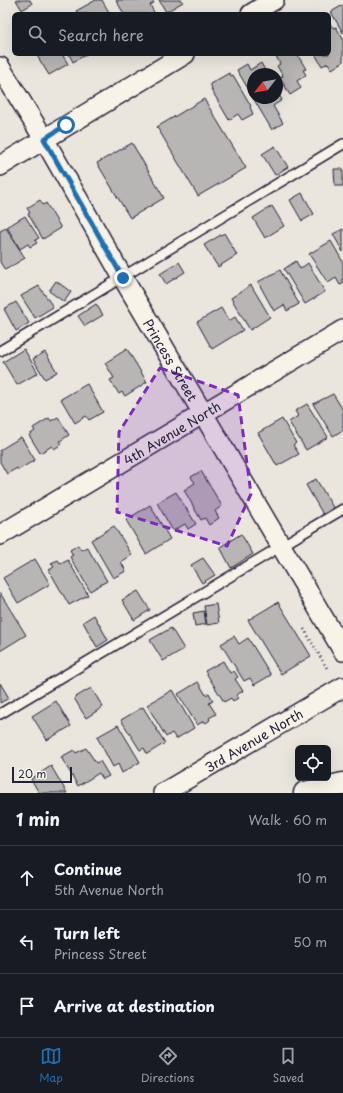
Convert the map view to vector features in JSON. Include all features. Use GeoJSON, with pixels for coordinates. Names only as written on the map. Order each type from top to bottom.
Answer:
{"type":"FeatureCollection","features":[{"type":"Feature","properties":{"kind":"main road"},"geometry":{"type":"LineString","coordinates":[[305,793],[343,784]]}},
{"type":"Feature","properties":{"kind":"street"},"geometry":{"type":"LineString","coordinates":[[254,12],[274,0]]}},
{"type":"Feature","properties":{"kind":"street"},"geometry":{"type":"LineString","coordinates":[[0,166],[182,56]]}},
{"type":"Feature","properties":{"kind":"street","name":"Princess Street"},"geometry":{"type":"LineString","coordinates":[[0,67],[44,139],[123,278],[343,651]]}},
{"type":"Feature","properties":{"kind":"street","name":"4th Avenue North"},"geometry":{"type":"LineString","coordinates":[[0,535],[343,330]]}},
{"type":"Feature","properties":{"kind":"street","name":"3rd Avenue North"},"geometry":{"type":"LineString","coordinates":[[163,793],[343,687]]}},
{"type":"Feature","properties":{"kind":"lane"},"geometry":{"type":"LineString","coordinates":[[0,351],[343,144]]}},
{"type":"Feature","properties":{"kind":"lane"},"geometry":{"type":"LineString","coordinates":[[0,714],[343,509]]}},
{"type":"Feature","properties":{"kind":"path"},"geometry":{"type":"LineString","coordinates":[[304,629],[328,670]]}},
{"type":"Feature","properties":{"kind":"highlighted area"},"geometry":{"type":"Polygon","coordinates":[[[160,368],[238,395],[251,494],[227,546],[117,512],[119,432],[160,368]]]}},
{"type":"Feature","properties":{"kind":"building"},"geometry":{"type":"Polygon","coordinates":[[[16,0],[30,0],[32,4],[22,10],[16,0]]]}},
{"type":"Feature","properties":{"kind":"building"},"geometry":{"type":"Polygon","coordinates":[[[96,0],[102,0],[109,12],[77,12],[76,11],[96,0]]]}},
{"type":"Feature","properties":{"kind":"building"},"geometry":{"type":"Polygon","coordinates":[[[116,0],[152,0],[154,3],[150,5],[154,12],[123,12],[116,0]]]}},
{"type":"Feature","properties":{"kind":"building"},"geometry":{"type":"Polygon","coordinates":[[[159,0],[182,0],[183,2],[166,12],[159,0]]]}},
{"type":"Feature","properties":{"kind":"building"},"geometry":{"type":"Polygon","coordinates":[[[343,5],[343,33],[331,12],[343,5]]]}},
{"type":"Feature","properties":{"kind":"building"},"geometry":{"type":"Polygon","coordinates":[[[331,25],[333,28],[336,27],[343,39],[343,62],[332,69],[328,63],[322,66],[316,56],[331,56],[331,25]]]}},
{"type":"Feature","properties":{"kind":"building"},"geometry":{"type":"Polygon","coordinates":[[[37,56],[63,56],[68,64],[49,75],[37,56]]]}},
{"type":"Feature","properties":{"kind":"building"},"geometry":{"type":"Polygon","coordinates":[[[70,56],[84,56],[73,62],[70,56]]]}},
{"type":"Feature","properties":{"kind":"building"},"geometry":{"type":"Polygon","coordinates":[[[276,56],[298,56],[306,69],[303,70],[306,75],[297,81],[301,88],[290,95],[283,83],[283,68],[278,68],[277,66],[280,64],[276,56]]]}},
{"type":"Feature","properties":{"kind":"building"},"geometry":{"type":"Polygon","coordinates":[[[261,63],[264,68],[253,68],[261,63]]]}},
{"type":"Feature","properties":{"kind":"building"},"geometry":{"type":"Polygon","coordinates":[[[247,64],[249,68],[247,68],[247,87],[237,70],[247,64]]]}},
{"type":"Feature","properties":{"kind":"building"},"geometry":{"type":"Polygon","coordinates":[[[229,73],[231,76],[233,75],[247,99],[247,104],[250,104],[251,106],[250,107],[253,114],[242,120],[238,114],[229,120],[211,89],[210,84],[229,73]]]}},
{"type":"Feature","properties":{"kind":"building"},"geometry":{"type":"Polygon","coordinates":[[[204,99],[246,168],[198,196],[157,127],[204,99]]]}},
{"type":"Feature","properties":{"kind":"building"},"geometry":{"type":"Polygon","coordinates":[[[257,104],[276,104],[273,106],[283,123],[272,130],[257,104]]]}},
{"type":"Feature","properties":{"kind":"building"},"geometry":{"type":"Polygon","coordinates":[[[132,143],[164,198],[130,218],[97,163],[132,143]]]}},
{"type":"Feature","properties":{"kind":"building"},"geometry":{"type":"Polygon","coordinates":[[[275,146],[288,167],[275,175],[262,154],[275,146]]]}},
{"type":"Feature","properties":{"kind":"building"},"geometry":{"type":"Polygon","coordinates":[[[334,169],[343,169],[343,186],[335,186],[334,169]]]}},
{"type":"Feature","properties":{"kind":"building"},"geometry":{"type":"Polygon","coordinates":[[[302,193],[314,214],[302,221],[290,200],[302,193]]]}},
{"type":"Feature","properties":{"kind":"building"},"geometry":{"type":"Polygon","coordinates":[[[40,200],[43,205],[46,203],[61,228],[43,239],[28,214],[30,213],[27,208],[40,200]]]}},
{"type":"Feature","properties":{"kind":"building"},"geometry":{"type":"Polygon","coordinates":[[[272,206],[284,226],[265,238],[253,218],[272,206]]]}},
{"type":"Feature","properties":{"kind":"building"},"geometry":{"type":"Polygon","coordinates":[[[25,216],[39,238],[35,240],[37,243],[30,247],[28,244],[20,249],[7,227],[25,216]]]}},
{"type":"Feature","properties":{"kind":"building"},"geometry":{"type":"Polygon","coordinates":[[[6,228],[25,258],[5,270],[0,262],[0,231],[6,228]]]}},
{"type":"Feature","properties":{"kind":"building"},"geometry":{"type":"Polygon","coordinates":[[[343,229],[343,252],[333,234],[343,229]]]}},
{"type":"Feature","properties":{"kind":"building"},"geometry":{"type":"Polygon","coordinates":[[[224,233],[237,255],[218,267],[204,245],[224,233]]]}},
{"type":"Feature","properties":{"kind":"building"},"geometry":{"type":"Polygon","coordinates":[[[331,241],[343,262],[343,284],[340,285],[336,278],[328,283],[309,254],[331,241]]]}},
{"type":"Feature","properties":{"kind":"building"},"geometry":{"type":"Polygon","coordinates":[[[296,261],[300,269],[308,263],[325,292],[305,304],[284,269],[296,261]]]}},
{"type":"Feature","properties":{"kind":"building"},"geometry":{"type":"Polygon","coordinates":[[[179,262],[185,272],[166,284],[160,274],[179,262]]]}},
{"type":"Feature","properties":{"kind":"building"},"geometry":{"type":"Polygon","coordinates":[[[280,270],[299,304],[287,311],[284,305],[274,311],[258,282],[280,270]]]}},
{"type":"Feature","properties":{"kind":"building"},"geometry":{"type":"Polygon","coordinates":[[[56,281],[71,292],[64,302],[49,291],[56,281]]]}},
{"type":"Feature","properties":{"kind":"building"},"geometry":{"type":"Polygon","coordinates":[[[251,285],[270,317],[250,330],[231,298],[251,285]]]}},
{"type":"Feature","properties":{"kind":"building"},"geometry":{"type":"Polygon","coordinates":[[[39,286],[53,307],[35,318],[21,296],[39,286]]]}},
{"type":"Feature","properties":{"kind":"building"},"geometry":{"type":"Polygon","coordinates":[[[16,302],[29,323],[16,331],[4,309],[16,302]]]}},
{"type":"Feature","properties":{"kind":"building"},"geometry":{"type":"Polygon","coordinates":[[[96,304],[103,315],[85,326],[78,316],[96,304]]]}},
{"type":"Feature","properties":{"kind":"building"},"geometry":{"type":"Polygon","coordinates":[[[221,308],[229,321],[235,317],[243,330],[212,349],[197,322],[221,308]]]}},
{"type":"Feature","properties":{"kind":"building"},"geometry":{"type":"Polygon","coordinates":[[[24,349],[38,373],[17,385],[3,362],[24,349]]]}},
{"type":"Feature","properties":{"kind":"building"},"geometry":{"type":"Polygon","coordinates":[[[127,349],[147,382],[125,396],[122,392],[119,394],[110,380],[114,378],[105,363],[127,349]]]}},
{"type":"Feature","properties":{"kind":"building"},"geometry":{"type":"Polygon","coordinates":[[[45,352],[57,372],[45,379],[33,359],[45,352]]]}},
{"type":"Feature","properties":{"kind":"building"},"geometry":{"type":"Polygon","coordinates":[[[87,384],[103,412],[89,420],[86,416],[75,423],[61,399],[87,384]]]}},
{"type":"Feature","properties":{"kind":"building"},"geometry":{"type":"Polygon","coordinates":[[[333,394],[343,410],[343,430],[333,436],[313,404],[333,394]]]}},
{"type":"Feature","properties":{"kind":"building"},"geometry":{"type":"Polygon","coordinates":[[[307,404],[328,437],[306,450],[289,422],[298,416],[295,411],[307,404]]]}},
{"type":"Feature","properties":{"kind":"building"},"geometry":{"type":"Polygon","coordinates":[[[58,417],[69,435],[60,441],[62,444],[54,449],[52,446],[40,453],[29,435],[35,431],[33,428],[49,418],[51,421],[58,417]]]}},
{"type":"Feature","properties":{"kind":"building"},"geometry":{"type":"Polygon","coordinates":[[[282,419],[296,443],[293,445],[299,454],[277,466],[258,433],[282,419]]]}},
{"type":"Feature","properties":{"kind":"building"},"geometry":{"type":"Polygon","coordinates":[[[21,437],[35,460],[18,470],[17,468],[7,474],[0,462],[0,450],[21,437]]]}},
{"type":"Feature","properties":{"kind":"building"},"geometry":{"type":"Polygon","coordinates":[[[201,471],[222,506],[215,511],[219,518],[209,525],[205,518],[201,520],[184,490],[195,483],[191,477],[201,471]]]}},
{"type":"Feature","properties":{"kind":"building"},"geometry":{"type":"Polygon","coordinates":[[[316,479],[334,509],[324,516],[306,485],[316,479]]]}},
{"type":"Feature","properties":{"kind":"building"},"geometry":{"type":"Polygon","coordinates":[[[176,492],[196,524],[188,529],[185,524],[173,531],[157,503],[176,492]]]}},
{"type":"Feature","properties":{"kind":"building"},"geometry":{"type":"Polygon","coordinates":[[[150,505],[170,539],[146,554],[126,520],[150,505]]]}},
{"type":"Feature","properties":{"kind":"building"},"geometry":{"type":"Polygon","coordinates":[[[114,526],[132,555],[121,562],[126,571],[113,578],[91,540],[114,526]]]}},
{"type":"Feature","properties":{"kind":"building"},"geometry":{"type":"Polygon","coordinates":[[[241,534],[253,554],[231,568],[220,547],[241,534]]]}},
{"type":"Feature","properties":{"kind":"building"},"geometry":{"type":"Polygon","coordinates":[[[78,545],[81,550],[87,547],[107,581],[90,591],[70,557],[73,555],[70,550],[78,545]]]}},
{"type":"Feature","properties":{"kind":"building"},"geometry":{"type":"Polygon","coordinates":[[[203,558],[215,575],[202,583],[191,565],[203,558]]]}},
{"type":"Feature","properties":{"kind":"building"},"geometry":{"type":"Polygon","coordinates":[[[35,559],[50,584],[18,603],[3,578],[35,559]]]}},
{"type":"Feature","properties":{"kind":"building"},"geometry":{"type":"Polygon","coordinates":[[[58,560],[61,564],[68,560],[88,595],[69,605],[49,570],[54,567],[51,563],[58,560]]]}},
{"type":"Feature","properties":{"kind":"building"},"geometry":{"type":"Polygon","coordinates":[[[138,591],[150,610],[134,620],[122,600],[138,591]]]}},
{"type":"Feature","properties":{"kind":"building"},"geometry":{"type":"Polygon","coordinates":[[[0,593],[26,635],[0,651],[0,593]]]}},
{"type":"Feature","properties":{"kind":"building"},"geometry":{"type":"Polygon","coordinates":[[[278,602],[311,656],[281,674],[248,620],[278,602]]]}},
{"type":"Feature","properties":{"kind":"building"},"geometry":{"type":"Polygon","coordinates":[[[216,604],[219,623],[207,625],[204,606],[216,604]]]}},
{"type":"Feature","properties":{"kind":"building"},"geometry":{"type":"Polygon","coordinates":[[[204,611],[206,624],[195,626],[193,613],[204,611]]]}},
{"type":"Feature","properties":{"kind":"building"},"geometry":{"type":"Polygon","coordinates":[[[94,615],[108,640],[97,647],[83,622],[94,615]]]}},
{"type":"Feature","properties":{"kind":"building"},"geometry":{"type":"Polygon","coordinates":[[[171,628],[184,649],[163,661],[150,640],[171,628]]]}},
{"type":"Feature","properties":{"kind":"building"},"geometry":{"type":"Polygon","coordinates":[[[234,636],[239,644],[248,638],[271,675],[254,685],[250,678],[244,681],[221,644],[234,636]]]}},
{"type":"Feature","properties":{"kind":"building"},"geometry":{"type":"Polygon","coordinates":[[[223,661],[230,673],[234,671],[238,677],[235,679],[243,691],[236,695],[238,698],[233,701],[231,698],[224,702],[205,671],[223,661]]]}},
{"type":"Feature","properties":{"kind":"building"},"geometry":{"type":"Polygon","coordinates":[[[198,682],[206,695],[209,693],[213,701],[209,703],[216,714],[209,718],[210,720],[206,723],[204,721],[197,725],[178,694],[198,682]]]}},
{"type":"Feature","properties":{"kind":"building"},"geometry":{"type":"Polygon","coordinates":[[[0,683],[9,698],[0,703],[0,683]]]}},
{"type":"Feature","properties":{"kind":"building"},"geometry":{"type":"Polygon","coordinates":[[[91,688],[103,707],[86,718],[74,698],[91,688]]]}},
{"type":"Feature","properties":{"kind":"building"},"geometry":{"type":"Polygon","coordinates":[[[172,690],[194,728],[176,739],[172,733],[166,737],[147,705],[172,690]]]}},
{"type":"Feature","properties":{"kind":"building"},"geometry":{"type":"Polygon","coordinates":[[[56,701],[71,726],[47,740],[32,716],[56,701]]]}},
{"type":"Feature","properties":{"kind":"building"},"geometry":{"type":"Polygon","coordinates":[[[143,707],[165,743],[147,754],[144,748],[140,750],[121,720],[143,707]]]}},
{"type":"Feature","properties":{"kind":"building"},"geometry":{"type":"Polygon","coordinates":[[[118,725],[140,762],[122,773],[118,764],[113,767],[97,737],[118,725]]]}},
{"type":"Feature","properties":{"kind":"building"},"geometry":{"type":"Polygon","coordinates":[[[86,748],[96,763],[100,761],[109,776],[103,779],[99,773],[78,786],[61,757],[74,750],[76,753],[86,748]]]}},
{"type":"Feature","properties":{"kind":"building"},"geometry":{"type":"Polygon","coordinates":[[[51,766],[67,793],[39,793],[31,779],[51,766]]]}},
{"type":"Feature","properties":{"kind":"route"},"geometry":{"type":"LineString","coordinates":[[66,125],[44,139],[123,278]]}}]}
